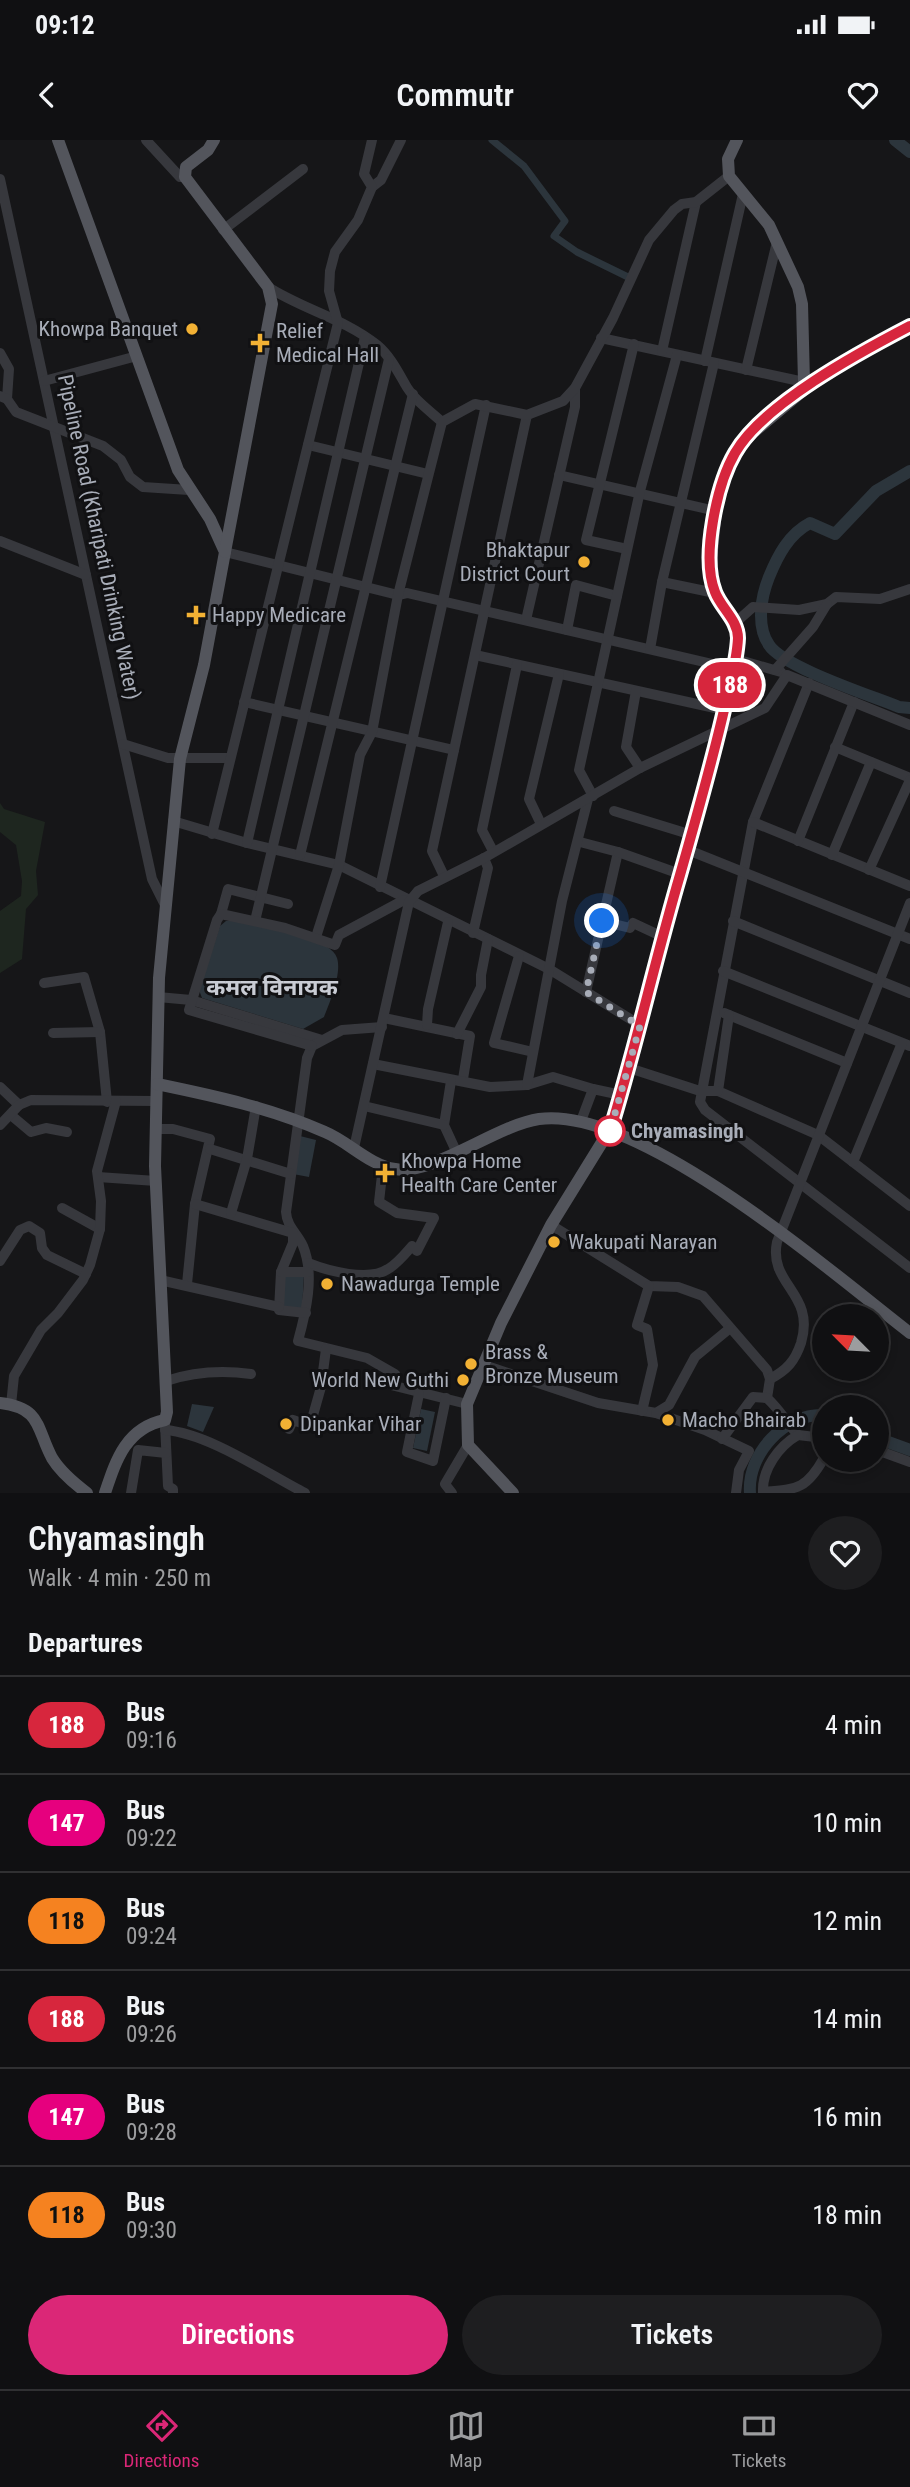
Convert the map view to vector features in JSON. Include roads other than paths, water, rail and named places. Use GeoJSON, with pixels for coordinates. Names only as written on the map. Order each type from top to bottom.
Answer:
{"type":"FeatureCollection","features":[{"type":"Feature","properties":{"kind":"main road"},"geometry":{"type":"LineString","coordinates":[[58,140],[168,445],[189,490],[210,519],[225,552]]}},
{"type":"Feature","properties":{"kind":"main road"},"geometry":{"type":"LineString","coordinates":[[105,1493],[118,1457],[128,1440],[148,1425],[165,1425],[166,1381],[156,1181],[158,997],[164,903],[180,759],[204,665],[271,321],[272,297],[268,287],[185,177],[186,167],[208,150],[215,140]]}},
{"type":"Feature","properties":{"kind":"main road"},"geometry":{"type":"LineString","coordinates":[[737,140],[728,159],[729,176],[760,212],[778,241],[798,287],[802,304],[808,383]]}},
{"type":"Feature","properties":{"kind":"main road"},"geometry":{"type":"LineString","coordinates":[[513,1493],[468,1445],[467,1404],[501,1323],[551,1225],[610,1131],[629,1068],[735,664],[738,635],[735,623],[715,593],[710,570],[716,511],[727,469],[742,442],[808,383],[910,326]]}},
{"type":"Feature","properties":{"kind":"main road"},"geometry":{"type":"LineString","coordinates":[[157,1084],[257,1106],[296,1120],[354,1148],[383,1166],[411,1170],[539,1119],[581,1121],[610,1131],[701,1176],[910,1333]]}},
{"type":"Feature","properties":{"kind":"main road"},"geometry":{"type":"LineString","coordinates":[[6,1404],[34,1416],[54,1461],[87,1493]]}},
{"type":"Feature","properties":{"kind":"street"},"geometry":{"type":"LineString","coordinates":[[146,140],[180,177],[185,177]]}},
{"type":"Feature","properties":{"kind":"street"},"geometry":{"type":"LineString","coordinates":[[372,140],[364,174],[372,187]]}},
{"type":"Feature","properties":{"kind":"street"},"geometry":{"type":"LineString","coordinates":[[212,834],[338,323],[329,290],[335,252],[358,220],[372,187],[381,180],[401,140]]}},
{"type":"Feature","properties":{"kind":"street"},"geometry":{"type":"LineString","coordinates":[[223,230],[303,169]]}},
{"type":"Feature","properties":{"kind":"street"},"geometry":{"type":"LineString","coordinates":[[316,937],[339,865],[360,755],[372,732],[398,595],[442,422],[475,404],[527,415],[563,401],[575,388],[649,240],[674,209],[696,202],[729,176]]}},
{"type":"Feature","properties":{"kind":"street","name":"Pipeline Road (Kharipati Drinking Water)"},"geometry":{"type":"LineString","coordinates":[[0,178],[152,879],[164,903]]}},
{"type":"Feature","properties":{"kind":"street"},"geometry":{"type":"LineString","coordinates":[[650,649],[743,194]]}},
{"type":"Feature","properties":{"kind":"street"},"geometry":{"type":"LineString","coordinates":[[662,351],[696,202]]}},
{"type":"Feature","properties":{"kind":"street"},"geometry":{"type":"LineString","coordinates":[[746,370],[778,241]]}},
{"type":"Feature","properties":{"kind":"street"},"geometry":{"type":"LineString","coordinates":[[268,287],[365,337],[389,359],[413,394],[442,422]]}},
{"type":"Feature","properties":{"kind":"street"},"geometry":{"type":"LineString","coordinates":[[247,843],[365,337]]}},
{"type":"Feature","properties":{"kind":"street"},"geometry":{"type":"LineString","coordinates":[[601,338],[808,383]]}},
{"type":"Feature","properties":{"kind":"street"},"geometry":{"type":"LineString","coordinates":[[627,549],[586,540],[634,344]]}},
{"type":"Feature","properties":{"kind":"street"},"geometry":{"type":"LineString","coordinates":[[0,353],[9,369],[3,397],[16,412],[89,438],[113,452],[130,477],[143,487],[176,492],[189,490]]}},
{"type":"Feature","properties":{"kind":"street"},"geometry":{"type":"LineString","coordinates":[[44,381],[137,355]]}},
{"type":"Feature","properties":{"kind":"street"},"geometry":{"type":"LineString","coordinates":[[527,1085],[562,901],[591,798],[579,771],[640,491],[677,355]]}},
{"type":"Feature","properties":{"kind":"street"},"geometry":{"type":"LineString","coordinates":[[255,921],[389,359]]}},
{"type":"Feature","properties":{"kind":"street"},"geometry":{"type":"LineString","coordinates":[[526,620],[575,407],[575,388]]}},
{"type":"Feature","properties":{"kind":"street"},"geometry":{"type":"LineString","coordinates":[[300,855],[413,394]]}},
{"type":"Feature","properties":{"kind":"street"},"geometry":{"type":"LineString","coordinates":[[380,887],[486,405]]}},
{"type":"Feature","properties":{"kind":"street"},"geometry":{"type":"LineString","coordinates":[[444,876],[432,851],[527,415]]}},
{"type":"Feature","properties":{"kind":"street"},"geometry":{"type":"LineString","coordinates":[[308,445],[428,474]]}},
{"type":"Feature","properties":{"kind":"street"},"geometry":{"type":"LineString","coordinates":[[559,475],[640,491],[716,511]]}},
{"type":"Feature","properties":{"kind":"street"},"geometry":{"type":"LineString","coordinates":[[0,541],[86,575]]}},
{"type":"Feature","properties":{"kind":"street"},"geometry":{"type":"LineString","coordinates":[[225,552],[337,582],[398,595],[407,593],[650,649],[735,664],[777,667],[788,675],[910,725]]}},
{"type":"Feature","properties":{"kind":"street"},"geometry":{"type":"LineString","coordinates":[[662,582],[715,593]]}},
{"type":"Feature","properties":{"kind":"street"},"geometry":{"type":"LineString","coordinates":[[567,630],[576,585],[617,596]]}},
{"type":"Feature","properties":{"kind":"street"},"geometry":{"type":"LineString","coordinates":[[777,667],[813,626],[827,604],[836,597],[880,599],[910,589]]}},
{"type":"Feature","properties":{"kind":"street"},"geometry":{"type":"LineString","coordinates":[[735,623],[753,607],[799,611],[827,604]]}},
{"type":"Feature","properties":{"kind":"street"},"geometry":{"type":"LineString","coordinates":[[475,654],[724,710]]}},
{"type":"Feature","properties":{"kind":"street"},"geometry":{"type":"LineString","coordinates":[[493,851],[482,830],[517,665]]}},
{"type":"Feature","properties":{"kind":"street"},"geometry":{"type":"LineString","coordinates":[[541,824],[529,799],[559,674]]}},
{"type":"Feature","properties":{"kind":"street"},"geometry":{"type":"LineString","coordinates":[[221,914],[316,937],[335,945],[339,935],[407,901],[418,891],[444,876],[484,858],[640,768],[765,708],[788,675]]}},
{"type":"Feature","properties":{"kind":"street"},"geometry":{"type":"LineString","coordinates":[[809,684],[753,822],[700,1102],[705,1110],[910,1268]]}},
{"type":"Feature","properties":{"kind":"street"},"geometry":{"type":"LineString","coordinates":[[636,691],[626,747],[640,768]]}},
{"type":"Feature","properties":{"kind":"street"},"geometry":{"type":"LineString","coordinates":[[244,702],[454,750]]}},
{"type":"Feature","properties":{"kind":"street"},"geometry":{"type":"LineString","coordinates":[[798,841],[853,702]]}},
{"type":"Feature","properties":{"kind":"street"},"geometry":{"type":"LineString","coordinates":[[123,744],[180,759],[230,758]]}},
{"type":"Feature","properties":{"kind":"street"},"geometry":{"type":"LineString","coordinates":[[835,747],[910,779],[869,870]]}},
{"type":"Feature","properties":{"kind":"street"},"geometry":{"type":"LineString","coordinates":[[832,855],[871,762]]}},
{"type":"Feature","properties":{"kind":"street"},"geometry":{"type":"LineString","coordinates":[[614,811],[692,835]]}},
{"type":"Feature","properties":{"kind":"street"},"geometry":{"type":"LineString","coordinates":[[173,821],[212,834],[339,865],[448,922],[549,969],[640,1026]]}},
{"type":"Feature","properties":{"kind":"street"},"geometry":{"type":"LineString","coordinates":[[753,822],[910,887]]}},
{"type":"Feature","properties":{"kind":"street"},"geometry":{"type":"LineString","coordinates":[[580,842],[639,857],[680,874]]}},
{"type":"Feature","properties":{"kind":"street"},"geometry":{"type":"LineString","coordinates":[[688,850],[910,939]]}},
{"type":"Feature","properties":{"kind":"street"},"geometry":{"type":"LineString","coordinates":[[586,992],[618,852]]}},
{"type":"Feature","properties":{"kind":"street"},"geometry":{"type":"LineString","coordinates":[[473,933],[488,868],[484,858]]}},
{"type":"Feature","properties":{"kind":"street"},"geometry":{"type":"LineString","coordinates":[[288,904],[228,889],[188,1010],[312,1046]]}},
{"type":"Feature","properties":{"kind":"street"},"geometry":{"type":"LineString","coordinates":[[354,1148],[383,1023],[407,901]]}},
{"type":"Feature","properties":{"kind":"street"},"geometry":{"type":"LineString","coordinates":[[770,1379],[794,1361],[805,1323],[801,1304],[777,1266],[775,1249],[910,903]]}},
{"type":"Feature","properties":{"kind":"street"},"geometry":{"type":"LineString","coordinates":[[602,921],[630,928],[633,923],[663,937]]}},
{"type":"Feature","properties":{"kind":"street"},"geometry":{"type":"LineString","coordinates":[[733,921],[910,993]]}},
{"type":"Feature","properties":{"kind":"street"},"geometry":{"type":"LineString","coordinates":[[427,1025],[428,1009],[448,922]]}},
{"type":"Feature","properties":{"kind":"street"},"geometry":{"type":"LineString","coordinates":[[457,1034],[481,987],[488,939]]}},
{"type":"Feature","properties":{"kind":"street"},"geometry":{"type":"LineString","coordinates":[[519,956],[494,1043],[533,1052]]}},
{"type":"Feature","properties":{"kind":"street"},"geometry":{"type":"LineString","coordinates":[[723,971],[906,1045],[853,1162]]}},
{"type":"Feature","properties":{"kind":"street"},"geometry":{"type":"LineString","coordinates":[[6,1404],[14,1376],[41,1330],[58,1313],[86,1274],[100,1229],[98,1177],[112,1101],[100,1032],[84,977],[44,983]]}},
{"type":"Feature","properties":{"kind":"street"},"geometry":{"type":"LineString","coordinates":[[158,997],[191,1000],[321,1040]]}},
{"type":"Feature","properties":{"kind":"street"},"geometry":{"type":"LineString","coordinates":[[716,1010],[847,1063]]}},
{"type":"Feature","properties":{"kind":"street"},"geometry":{"type":"LineString","coordinates":[[718,1091],[729,1015]]}},
{"type":"Feature","properties":{"kind":"street"},"geometry":{"type":"LineString","coordinates":[[279,1307],[281,1272],[293,1243],[293,1233],[286,1212],[298,1136],[296,1120],[312,1046],[342,1030],[383,1023],[427,1025],[470,1036],[463,1084],[373,1065]]}},
{"type":"Feature","properties":{"kind":"street"},"geometry":{"type":"LineString","coordinates":[[53,1033],[100,1032]]}},
{"type":"Feature","properties":{"kind":"street"},"geometry":{"type":"LineString","coordinates":[[629,1068],[700,1091],[718,1091],[818,1135],[910,1206]]}},
{"type":"Feature","properties":{"kind":"street"},"geometry":{"type":"LineString","coordinates":[[463,1079],[490,1087],[527,1085],[553,1077],[621,1095]]}},
{"type":"Feature","properties":{"kind":"street"},"geometry":{"type":"LineString","coordinates":[[451,1081],[444,1125],[456,1151]]}},
{"type":"Feature","properties":{"kind":"street"},"geometry":{"type":"LineString","coordinates":[[0,1087],[19,1105]]}},
{"type":"Feature","properties":{"kind":"street"},"geometry":{"type":"LineString","coordinates":[[581,1121],[593,1089]]}},
{"type":"Feature","properties":{"kind":"street"},"geometry":{"type":"LineString","coordinates":[[0,1125],[12,1116],[19,1105],[45,1099],[156,1101]]}},
{"type":"Feature","properties":{"kind":"street"},"geometry":{"type":"LineString","coordinates":[[364,1105],[444,1125]]}},
{"type":"Feature","properties":{"kind":"street"},"geometry":{"type":"LineString","coordinates":[[231,1213],[247,1159],[257,1106]]}},
{"type":"Feature","properties":{"kind":"street"},"geometry":{"type":"LineString","coordinates":[[12,1116],[31,1132],[46,1128],[67,1132]]}},
{"type":"Feature","properties":{"kind":"street"},"geometry":{"type":"LineString","coordinates":[[156,1129],[173,1129],[211,1139],[195,1204],[187,1284]]}},
{"type":"Feature","properties":{"kind":"street"},"geometry":{"type":"LineString","coordinates":[[209,1149],[291,1174]]}},
{"type":"Feature","properties":{"kind":"street"},"geometry":{"type":"LineString","coordinates":[[281,1272],[308,1268],[332,1273],[379,1273],[387,1270],[412,1246],[417,1251],[434,1218],[397,1213],[379,1202],[383,1166]]}},
{"type":"Feature","properties":{"kind":"street"},"geometry":{"type":"LineString","coordinates":[[98,1177],[156,1181]]}},
{"type":"Feature","properties":{"kind":"street"},"geometry":{"type":"LineString","coordinates":[[195,1204],[293,1233],[302,1243],[308,1268],[306,1313],[298,1340],[367,1359],[394,1374],[391,1385],[467,1404]]}},
{"type":"Feature","properties":{"kind":"street"},"geometry":{"type":"LineString","coordinates":[[62,1208],[100,1229]]}},
{"type":"Feature","properties":{"kind":"street"},"geometry":{"type":"LineString","coordinates":[[551,1225],[649,1286],[678,1287],[703,1296],[766,1370],[770,1379],[767,1398]]}},
{"type":"Feature","properties":{"kind":"street"},"geometry":{"type":"LineString","coordinates":[[0,1261],[20,1230],[29,1226],[40,1233],[42,1248],[47,1255],[86,1274]]}},
{"type":"Feature","properties":{"kind":"street"},"geometry":{"type":"LineString","coordinates":[[160,1280],[279,1307],[279,1310],[306,1313]]}},
{"type":"Feature","properties":{"kind":"street"},"geometry":{"type":"LineString","coordinates":[[642,1411],[653,1365],[647,1329],[637,1325],[649,1286]]}},
{"type":"Feature","properties":{"kind":"street"},"geometry":{"type":"LineString","coordinates":[[656,1413],[672,1400],[695,1357],[729,1329]]}},
{"type":"Feature","properties":{"kind":"street"},"geometry":{"type":"LineString","coordinates":[[289,1429],[293,1420],[310,1426],[321,1387],[326,1349]]}},
{"type":"Feature","properties":{"kind":"street"},"geometry":{"type":"LineString","coordinates":[[484,1365],[598,1403],[656,1413],[749,1451],[739,1470],[736,1493]]}},
{"type":"Feature","properties":{"kind":"street"},"geometry":{"type":"LineString","coordinates":[[166,1381],[182,1375],[232,1370],[251,1374]]}},
{"type":"Feature","properties":{"kind":"street"},"geometry":{"type":"LineString","coordinates":[[419,1394],[407,1452],[433,1461],[446,1398]]}},
{"type":"Feature","properties":{"kind":"street"},"geometry":{"type":"LineString","coordinates":[[722,1439],[753,1397],[767,1398],[786,1416],[796,1433],[812,1436]]}},
{"type":"Feature","properties":{"kind":"street"},"geometry":{"type":"LineString","coordinates":[[173,1493],[173,1489],[168,1486],[165,1425],[205,1442],[305,1493]]}},
{"type":"Feature","properties":{"kind":"street"},"geometry":{"type":"LineString","coordinates":[[796,1433],[774,1458],[759,1492],[799,1489],[814,1472]]}},
{"type":"Feature","properties":{"kind":"street"},"geometry":{"type":"LineString","coordinates":[[452,1493],[445,1484],[468,1445]]}},
{"type":"Feature","properties":{"kind":"street"},"geometry":{"type":"LineString","coordinates":[[131,1493],[138,1450],[166,1452]]}},
{"type":"Feature","properties":{"kind":"street"},"geometry":{"type":"LineString","coordinates":[[889,1454],[910,1461]]}},
{"type":"Feature","properties":{"kind":"waterway"},"geometry":{"type":"LineString","coordinates":[[492,140],[524,166],[565,221],[554,236],[577,252],[630,278]]}},
{"type":"Feature","properties":{"kind":"waterway"},"geometry":{"type":"LineString","coordinates":[[895,140],[910,152]]}},
{"type":"Feature","properties":{"kind":"waterway"},"geometry":{"type":"LineString","coordinates":[[910,471],[876,491],[835,534],[810,523],[796,533],[780,553],[772,569],[761,611],[762,629],[769,645],[777,654],[829,680],[899,707],[910,708]]}},
{"type":"Feature","properties":{"kind":"waterway"},"geometry":{"type":"LineString","coordinates":[[750,1493],[755,1464],[771,1439],[796,1421],[812,1416]]}},
{"type":"Feature","properties":{"kind":"waterway"},"geometry":{"type":"LineString","coordinates":[[889,1442],[910,1450]]}},
{"type":"Feature","properties":{"kind":"place","name":"Khowpa Banquet"},"geometry":{"type":"Point","coordinates":[192,329]}},
{"type":"Feature","properties":{"kind":"place","name":"Relief Medical Hall"},"geometry":{"type":"Point","coordinates":[260,343]}},
{"type":"Feature","properties":{"kind":"place","name":"Bhaktapur District Court"},"geometry":{"type":"Point","coordinates":[584,562]}},
{"type":"Feature","properties":{"kind":"place","name":"Happy Medicare"},"geometry":{"type":"Point","coordinates":[196,615]}},
{"type":"Feature","properties":{"kind":"place","name":"Chyamasingh"},"geometry":{"type":"Point","coordinates":[610,1131]}},
{"type":"Feature","properties":{"kind":"place","name":"Khowpa Home Health Care Center"},"geometry":{"type":"Point","coordinates":[385,1173]}},
{"type":"Feature","properties":{"kind":"place","name":"Wakupati Narayan"},"geometry":{"type":"Point","coordinates":[554,1242]}},
{"type":"Feature","properties":{"kind":"place","name":"Nawadurga Temple"},"geometry":{"type":"Point","coordinates":[327,1284]}},
{"type":"Feature","properties":{"kind":"place","name":"Brass & Bronze Museum"},"geometry":{"type":"Point","coordinates":[471,1364]}},
{"type":"Feature","properties":{"kind":"place","name":"World New Guthi"},"geometry":{"type":"Point","coordinates":[463,1380]}},
{"type":"Feature","properties":{"kind":"place","name":"Macho Bhairab"},"geometry":{"type":"Point","coordinates":[668,1420]}},
{"type":"Feature","properties":{"kind":"place","name":"Dipankar Vihar"},"geometry":{"type":"Point","coordinates":[286,1424]}},
{"type":"Feature","properties":{"kind":"district","name":"कमल विनायक"},"geometry":{"type":"Point","coordinates":[272,987]}}]}
